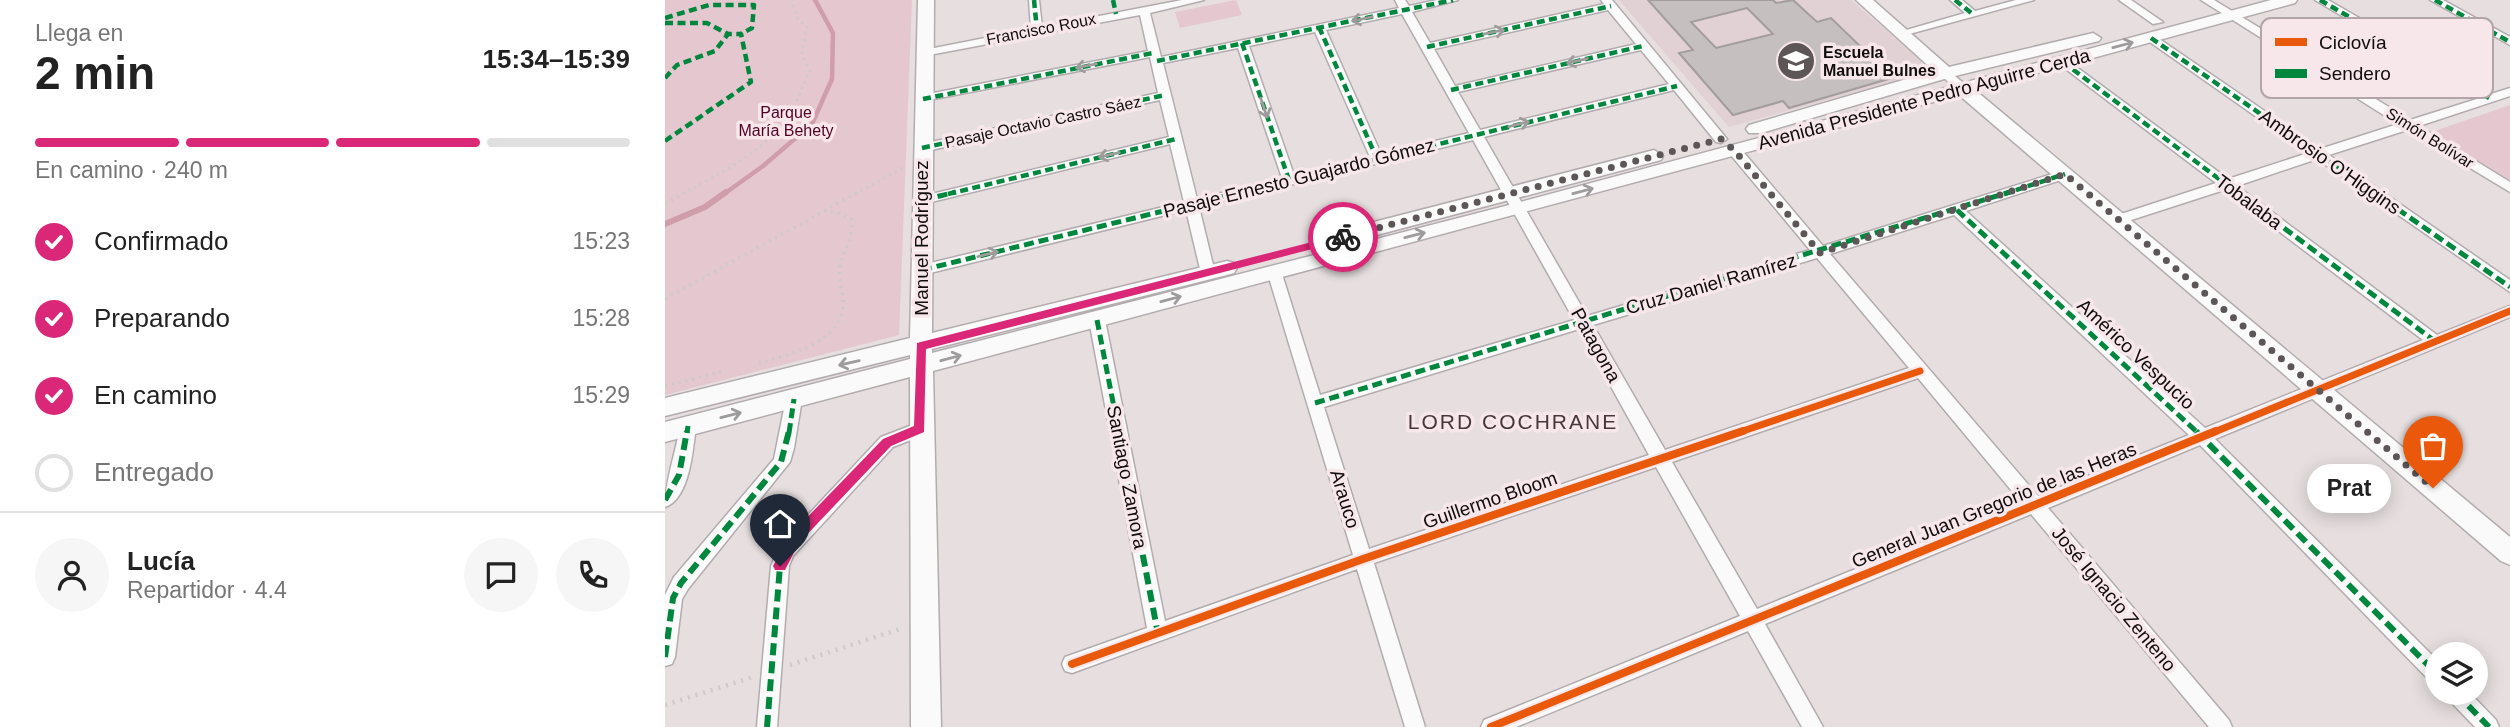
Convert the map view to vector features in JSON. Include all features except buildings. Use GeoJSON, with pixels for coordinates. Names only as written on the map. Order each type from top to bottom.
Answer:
{"type":"FeatureCollection","features":[{"type":"Feature","properties":{"kind":"main road","name":"Manuel Rodríguez"},"geometry":{"type":"LineString","coordinates":[[926,0],[920,429],[926,727]]}},
{"type":"Feature","properties":{"kind":"main road"},"geometry":{"type":"LineString","coordinates":[[1864,0],[1946,73]]}},
{"type":"Feature","properties":{"kind":"main road","name":"Avenida Presidente Pedro Aguirre Cerda"},"geometry":{"type":"LineString","coordinates":[[665,432],[793,400],[921,356],[1208,273],[1513,201],[2063,62],[2242,0]]}},
{"type":"Feature","properties":{"kind":"main road","name":"Avenida Presidente Pedro Aguirre Cerda"},"geometry":{"type":"LineString","coordinates":[[2218,8],[2289,0]]}},
{"type":"Feature","properties":{"kind":"main road","name":"Avenida Presidente Pedro Aguirre Cerda"},"geometry":{"type":"LineString","coordinates":[[1728,145],[1946,73],[2154,30]]}},
{"type":"Feature","properties":{"kind":"main road"},"geometry":{"type":"LineString","coordinates":[[1962,89],[2120,219],[2316,390],[2510,553]]}},
{"type":"Feature","properties":{"kind":"main road","name":"Avenida Presidente Pedro Aguirre Cerda"},"geometry":{"type":"LineString","coordinates":[[665,407],[1097,320],[1513,201]]}},
{"type":"Feature","properties":{"kind":"street"},"geometry":{"type":"LineString","coordinates":[[1034,0],[1037,30]]}},
{"type":"Feature","properties":{"kind":"street"},"geometry":{"type":"LineString","coordinates":[[1113,0],[1116,14]]}},
{"type":"Feature","properties":{"kind":"street","name":"Francisco Roux"},"geometry":{"type":"LineString","coordinates":[[924,53],[1196,0]]}},
{"type":"Feature","properties":{"kind":"street"},"geometry":{"type":"LineString","coordinates":[[923,99],[1241,43],[1319,27],[1403,5],[1453,0]]}},
{"type":"Feature","properties":{"kind":"street"},"geometry":{"type":"LineString","coordinates":[[1955,0],[1974,15]]}},
{"type":"Feature","properties":{"kind":"street"},"geometry":{"type":"LineString","coordinates":[[1902,33],[2029,0]]}},
{"type":"Feature","properties":{"kind":"street","name":"Ambrosio O'Higgins"},"geometry":{"type":"LineString","coordinates":[[2124,0],[2154,30],[2319,155],[2510,286]]}},
{"type":"Feature","properties":{"kind":"street"},"geometry":{"type":"LineString","coordinates":[[2320,0],[2351,18]]}},
{"type":"Feature","properties":{"kind":"street"},"geometry":{"type":"LineString","coordinates":[[2435,0],[2467,18]]}},
{"type":"Feature","properties":{"kind":"street"},"geometry":{"type":"LineString","coordinates":[[1427,47],[1608,3]]}},
{"type":"Feature","properties":{"kind":"street","name":"José Ignacio Zenteno"},"geometry":{"type":"LineString","coordinates":[[1608,3],[2222,727]]}},
{"type":"Feature","properties":{"kind":"street","name":"Patagona"},"geometry":{"type":"LineString","coordinates":[[1403,5],[1814,727]]}},
{"type":"Feature","properties":{"kind":"street","name":"Simón Bolívar"},"geometry":{"type":"LineString","coordinates":[[2218,8],[2261,34]]}},
{"type":"Feature","properties":{"kind":"street"},"geometry":{"type":"LineString","coordinates":[[1144,10],[1208,273]]}},
{"type":"Feature","properties":{"kind":"street"},"geometry":{"type":"LineString","coordinates":[[1319,27],[1377,159]]}},
{"type":"Feature","properties":{"kind":"street"},"geometry":{"type":"LineString","coordinates":[[2493,32],[2510,42]]}},
{"type":"Feature","properties":{"kind":"street"},"geometry":{"type":"LineString","coordinates":[[1241,43],[1289,180]]}},
{"type":"Feature","properties":{"kind":"street"},"geometry":{"type":"LineString","coordinates":[[1451,90],[1643,46]]}},
{"type":"Feature","properties":{"kind":"street","name":"Tobalaba"},"geometry":{"type":"LineString","coordinates":[[2063,62],[2436,342]]}},
{"type":"Feature","properties":{"kind":"street"},"geometry":{"type":"LineString","coordinates":[[1946,73],[1962,89]]}},
{"type":"Feature","properties":{"kind":"street","name":"Pasaje Ernesto Guajardo Gómez"},"geometry":{"type":"LineString","coordinates":[[922,270],[1677,86]]}},
{"type":"Feature","properties":{"kind":"street"},"geometry":{"type":"LineString","coordinates":[[2120,219],[2510,92]]}},
{"type":"Feature","properties":{"kind":"street","name":"Pasaje Octavio Castro Sáez"},"geometry":{"type":"LineString","coordinates":[[922,153],[1165,95]]}},
{"type":"Feature","properties":{"kind":"street","name":"Simón Bolívar"},"geometry":{"type":"LineString","coordinates":[[2366,98],[2510,188]]}},
{"type":"Feature","properties":{"kind":"street"},"geometry":{"type":"LineString","coordinates":[[923,200],[1176,139]]}},
{"type":"Feature","properties":{"kind":"street","name":"Cruz Daniel Ramírez"},"geometry":{"type":"LineString","coordinates":[[1315,403],[1583,320],[1820,253],[2065,174]]}},
{"type":"Feature","properties":{"kind":"street","name":"Américo Vespucio"},"geometry":{"type":"LineString","coordinates":[[1957,210],[2203,436],[2425,662]]}},
{"type":"Feature","properties":{"kind":"street","name":"Arauco"},"geometry":{"type":"LineString","coordinates":[[1274,271],[1415,727]]}},
{"type":"Feature","properties":{"kind":"street","name":"General Juan Gregorio de las Heras"},"geometry":{"type":"LineString","coordinates":[[1491,727],[2510,311]]}},
{"type":"Feature","properties":{"kind":"street","name":"Santiago Zamora"},"geometry":{"type":"LineString","coordinates":[[1097,320],[1158,634]]}},
{"type":"Feature","properties":{"kind":"street","name":"Guillermo Bloom"},"geometry":{"type":"LineString","coordinates":[[1072,664],[1363,559],[1920,371]]}},
{"type":"Feature","properties":{"kind":"street"},"geometry":{"type":"LineString","coordinates":[[665,657],[673,598],[691,569],[781,462],[786,448],[793,400]]}},
{"type":"Feature","properties":{"kind":"street"},"geometry":{"type":"LineString","coordinates":[[665,500],[672,493],[680,472],[688,426]]}},
{"type":"Feature","properties":{"kind":"street"},"geometry":{"type":"LineString","coordinates":[[767,727],[780,566],[786,551],[887,442],[920,429]]}},
{"type":"Feature","properties":{"kind":"street"},"geometry":{"type":"LineString","coordinates":[[2468,705],[2489,727]]}},
{"type":"Feature","properties":{"kind":"path"},"geometry":{"type":"LineString","coordinates":[[665,204],[761,143],[785,122],[795,106],[810,71],[802,54],[807,27],[797,18],[792,0]]}},
{"type":"Feature","properties":{"kind":"path"},"geometry":{"type":"LineString","coordinates":[[665,299],[825,211],[922,153]]}},
{"type":"Feature","properties":{"kind":"path"},"geometry":{"type":"LineString","coordinates":[[750,366],[791,355],[824,338],[837,324],[843,303],[840,268],[854,232],[852,220],[839,213],[825,211]]}},
{"type":"Feature","properties":{"kind":"path"},"geometry":{"type":"LineString","coordinates":[[665,386],[700,375],[732,371]]}},
{"type":"Feature","properties":{"kind":"path"},"geometry":{"type":"LineString","coordinates":[[665,705],[925,621]]}},
{"type":"Feature","properties":{"kind":"shaded area","name":"Escuela Manuel Bulnes"},"geometry":{"type":"Polygon","coordinates":[[[1619,0],[1851,0],[1934,71],[1729,127],[1619,0]]]}},
{"type":"Feature","properties":{"kind":"green space","name":"Parque María Behety"},"geometry":{"type":"Polygon","coordinates":[[[665,0],[912,0],[899,335],[665,395],[665,0]]]}},
{"type":"Feature","properties":{"kind":"green space"},"geometry":{"type":"Polygon","coordinates":[[[1236,0],[1242,15],[1180,28],[1175,12],[1236,0]]]}},
{"type":"Feature","properties":{"kind":"green space"},"geometry":{"type":"Polygon","coordinates":[[[2510,105],[2510,180],[2432,132],[2510,105]]]}},
{"type":"Feature","properties":{"kind":"waterway"},"geometry":{"type":"LineString","coordinates":[[724,194],[763,166],[812,124],[832,79],[833,33],[815,0]]}},
{"type":"Feature","properties":{"kind":"waterway"},"geometry":{"type":"LineString","coordinates":[[665,224],[705,207],[726,192]]}},
{"type":"Feature","properties":{"kind":"marked path"},"geometry":{"type":"LineString","coordinates":[[1034,0],[1037,30]]}},
{"type":"Feature","properties":{"kind":"marked path"},"geometry":{"type":"LineString","coordinates":[[1113,0],[1116,14]]}},
{"type":"Feature","properties":{"kind":"marked path"},"geometry":{"type":"LineString","coordinates":[[1157,61],[1453,0]]}},
{"type":"Feature","properties":{"kind":"marked path"},"geometry":{"type":"LineString","coordinates":[[1955,0],[1974,15]]}},
{"type":"Feature","properties":{"kind":"marked path"},"geometry":{"type":"LineString","coordinates":[[2320,0],[2351,18]]}},
{"type":"Feature","properties":{"kind":"marked path"},"geometry":{"type":"LineString","coordinates":[[2435,0],[2467,18]]}},
{"type":"Feature","properties":{"kind":"marked path"},"geometry":{"type":"LineString","coordinates":[[665,18],[709,5],[754,5],[752,28],[741,34]]}},
{"type":"Feature","properties":{"kind":"marked path"},"geometry":{"type":"LineString","coordinates":[[1427,47],[1611,6]]}},
{"type":"Feature","properties":{"kind":"marked path"},"geometry":{"type":"LineString","coordinates":[[665,23],[707,23],[728,34],[715,51],[677,65],[665,78]]}},
{"type":"Feature","properties":{"kind":"marked path"},"geometry":{"type":"LineString","coordinates":[[1319,27],[1377,159]]}},
{"type":"Feature","properties":{"kind":"marked path"},"geometry":{"type":"LineString","coordinates":[[2493,32],[2510,42]]}},
{"type":"Feature","properties":{"kind":"marked path"},"geometry":{"type":"LineString","coordinates":[[665,141],[751,82],[741,34],[728,34]]}},
{"type":"Feature","properties":{"kind":"marked path"},"geometry":{"type":"LineString","coordinates":[[2151,38],[2510,287]]}},
{"type":"Feature","properties":{"kind":"marked path"},"geometry":{"type":"LineString","coordinates":[[1242,43],[1289,180]]}},
{"type":"Feature","properties":{"kind":"marked path"},"geometry":{"type":"LineString","coordinates":[[1451,90],[1643,46]]}},
{"type":"Feature","properties":{"kind":"marked path"},"geometry":{"type":"LineString","coordinates":[[923,99],[1153,53]]}},
{"type":"Feature","properties":{"kind":"marked path"},"geometry":{"type":"LineString","coordinates":[[2063,62],[2436,342]]}},
{"type":"Feature","properties":{"kind":"marked path"},"geometry":{"type":"LineString","coordinates":[[922,270],[1677,86]]}},
{"type":"Feature","properties":{"kind":"marked path"},"geometry":{"type":"LineString","coordinates":[[922,148],[1165,95]]}},
{"type":"Feature","properties":{"kind":"marked path"},"geometry":{"type":"LineString","coordinates":[[923,200],[1176,139]]}},
{"type":"Feature","properties":{"kind":"marked path"},"geometry":{"type":"LineString","coordinates":[[1315,403],[1785,263],[2065,174]]}},
{"type":"Feature","properties":{"kind":"marked path"},"geometry":{"type":"LineString","coordinates":[[1957,210],[2203,437],[2425,662]]}},
{"type":"Feature","properties":{"kind":"marked path"},"geometry":{"type":"LineString","coordinates":[[1097,320],[1158,634]]}},
{"type":"Feature","properties":{"kind":"marked path"},"geometry":{"type":"LineString","coordinates":[[665,657],[673,598],[681,583],[781,462],[794,399]]}},
{"type":"Feature","properties":{"kind":"marked path"},"geometry":{"type":"LineString","coordinates":[[665,500],[679,475],[688,426]]}},
{"type":"Feature","properties":{"kind":"marked path"},"geometry":{"type":"LineString","coordinates":[[767,727],[780,566],[786,551],[887,442],[920,429]]}},
{"type":"Feature","properties":{"kind":"marked path"},"geometry":{"type":"LineString","coordinates":[[2468,705],[2489,727]]}},
{"type":"Feature","properties":{"kind":"cycle path"},"geometry":{"type":"LineString","coordinates":[[1491,727],[2510,311]]}},
{"type":"Feature","properties":{"kind":"cycle path"},"geometry":{"type":"LineString","coordinates":[[1072,664],[1363,559],[1920,371]]}},
{"type":"Feature","properties":{"kind":"way so far"},"geometry":{"type":"LineString","coordinates":[[1343,237],[1721,139],[1735,151],[1820,253],[2065,174],[2433,488]]}},
{"type":"Feature","properties":{"kind":"place","name":"Escuela Manuel Bulnes"},"geometry":{"type":"Point","coordinates":[1796,61]}},
{"type":"Feature","properties":{"kind":"place","name":"Prat"},"geometry":{"type":"Point","coordinates":[2433,488]}},
{"type":"Feature","properties":{"kind":"district","name":"LORD COCHRANE"},"geometry":{"type":"Point","coordinates":[1513,421]}},
{"type":"Feature","properties":{"kind":"route"},"geometry":{"type":"LineString","coordinates":[[780,566],[795,539],[887,442],[920,429],[921,346],[1343,237]]}}]}
